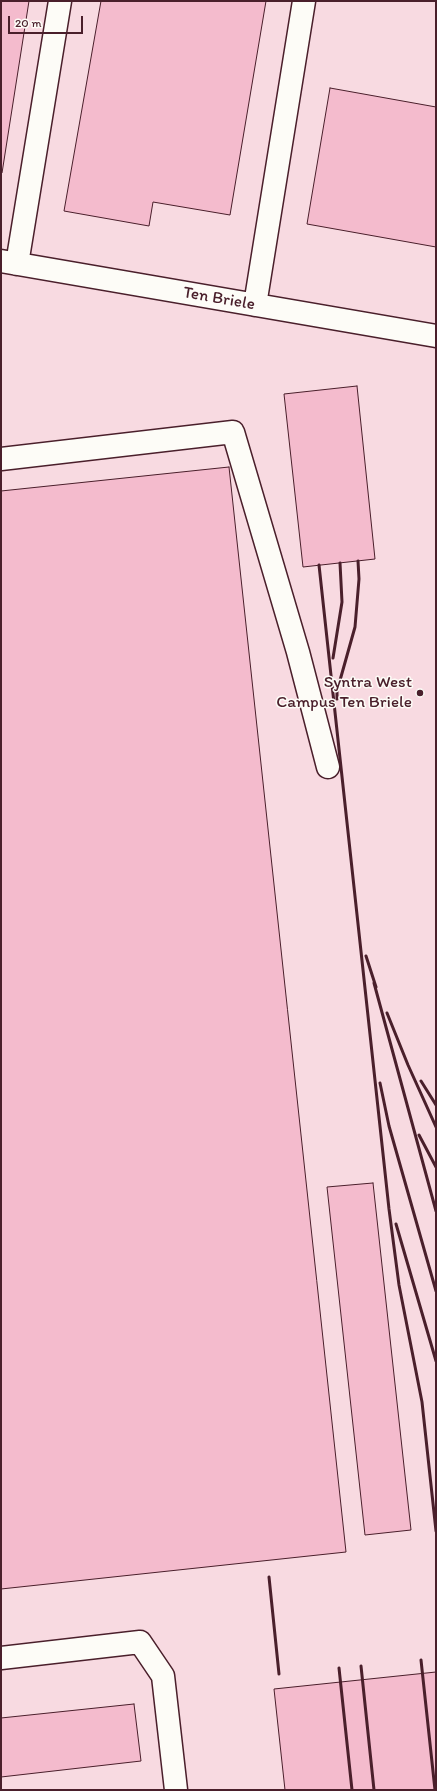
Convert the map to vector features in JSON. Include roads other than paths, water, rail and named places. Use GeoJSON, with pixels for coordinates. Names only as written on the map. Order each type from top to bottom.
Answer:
{"type":"FeatureCollection","features":[{"type":"Feature","properties":{"kind":"street"},"geometry":{"type":"LineString","coordinates":[[9,262],[60,1]]}},
{"type":"Feature","properties":{"kind":"street"},"geometry":{"type":"LineString","coordinates":[[255,305],[304,1]]}},
{"type":"Feature","properties":{"kind":"street","name":"Ten Briele"},"geometry":{"type":"LineString","coordinates":[[9,262],[436,336]]}},
{"type":"Feature","properties":{"kind":"street"},"geometry":{"type":"LineString","coordinates":[[1,459],[233,432],[298,652],[328,767]]}},
{"type":"Feature","properties":{"kind":"street"},"geometry":{"type":"LineString","coordinates":[[1,1658],[140,1642],[163,1676],[176,1790]]}},
{"type":"Feature","properties":{"kind":"railway"},"geometry":{"type":"LineString","coordinates":[[337,699],[337,691],[355,627],[359,579],[358,561]]}},
{"type":"Feature","properties":{"kind":"railway"},"geometry":{"type":"LineString","coordinates":[[333,658],[342,602],[340,563]]}},
{"type":"Feature","properties":{"kind":"railway"},"geometry":{"type":"LineString","coordinates":[[319,565],[389,1209],[399,1285],[422,1402],[436,1531]]}},
{"type":"Feature","properties":{"kind":"railway"},"geometry":{"type":"LineString","coordinates":[[366,956],[376,987]]}},
{"type":"Feature","properties":{"kind":"railway"},"geometry":{"type":"LineString","coordinates":[[374,983],[436,1211]]}},
{"type":"Feature","properties":{"kind":"railway"},"geometry":{"type":"LineString","coordinates":[[387,1013],[408,1065],[436,1127]]}},
{"type":"Feature","properties":{"kind":"railway"},"geometry":{"type":"LineString","coordinates":[[421,1081],[436,1105]]}},
{"type":"Feature","properties":{"kind":"railway"},"geometry":{"type":"LineString","coordinates":[[380,1083],[389,1126],[436,1291]]}},
{"type":"Feature","properties":{"kind":"railway"},"geometry":{"type":"LineString","coordinates":[[419,1135],[436,1167]]}},
{"type":"Feature","properties":{"kind":"railway"},"geometry":{"type":"LineString","coordinates":[[396,1224],[436,1361]]}},
{"type":"Feature","properties":{"kind":"railway"},"geometry":{"type":"LineString","coordinates":[[269,1577],[279,1674]]}},
{"type":"Feature","properties":{"kind":"railway"},"geometry":{"type":"LineString","coordinates":[[421,1660],[435,1790]]}},
{"type":"Feature","properties":{"kind":"railway"},"geometry":{"type":"LineString","coordinates":[[361,1666],[374,1790]]}},
{"type":"Feature","properties":{"kind":"railway"},"geometry":{"type":"LineString","coordinates":[[339,1668],[352,1790]]}},
{"type":"Feature","properties":{"kind":"place","name":"Syntra West Campus Ten Briele"},"geometry":{"type":"Point","coordinates":[420,693]}}]}
